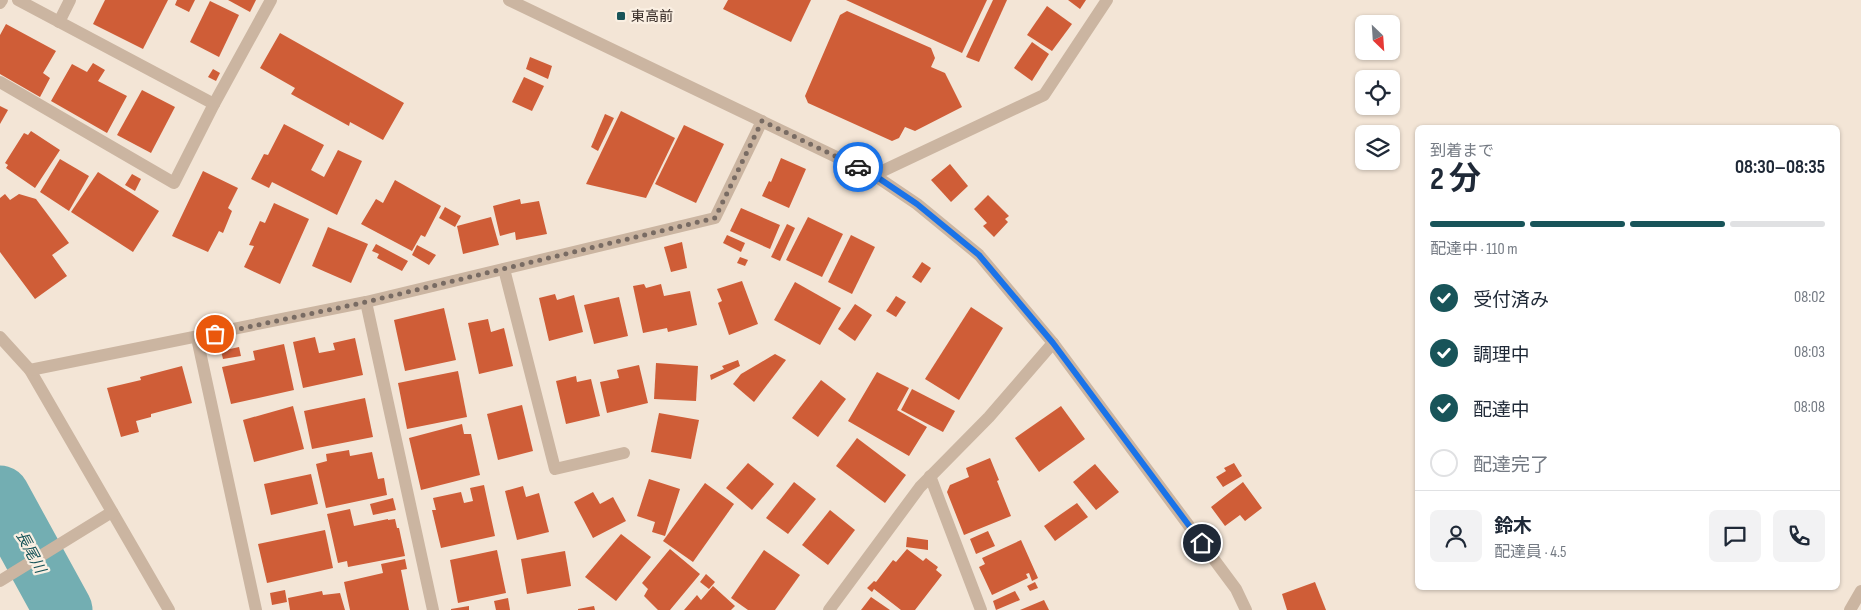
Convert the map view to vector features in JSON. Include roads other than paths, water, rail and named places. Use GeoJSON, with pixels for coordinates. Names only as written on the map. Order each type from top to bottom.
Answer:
{"type":"FeatureCollection","features":[{"type":"Feature","properties":{"kind":"street"},"geometry":{"type":"LineString","coordinates":[[18,0],[214,104]]}},
{"type":"Feature","properties":{"kind":"street"},"geometry":{"type":"LineString","coordinates":[[59,22],[70,0]]}},
{"type":"Feature","properties":{"kind":"street"},"geometry":{"type":"LineString","coordinates":[[0,82],[174,182],[271,0]]}},
{"type":"Feature","properties":{"kind":"street"},"geometry":{"type":"LineString","coordinates":[[510,0],[874,175],[917,204],[979,255],[1053,343],[1236,589],[1246,610]]}},
{"type":"Feature","properties":{"kind":"street"},"geometry":{"type":"LineString","coordinates":[[874,175],[1044,95],[1107,0]]}},
{"type":"Feature","properties":{"kind":"street"},"geometry":{"type":"LineString","coordinates":[[30,370],[196,338],[366,302],[715,218],[762,121]]}},
{"type":"Feature","properties":{"kind":"street"},"geometry":{"type":"LineString","coordinates":[[504,269],[555,469],[624,453]]}},
{"type":"Feature","properties":{"kind":"street"},"geometry":{"type":"LineString","coordinates":[[366,302],[433,610]]}},
{"type":"Feature","properties":{"kind":"street"},"geometry":{"type":"LineString","coordinates":[[0,337],[30,370],[169,610]]}},
{"type":"Feature","properties":{"kind":"street"},"geometry":{"type":"LineString","coordinates":[[196,338],[256,610]]}},
{"type":"Feature","properties":{"kind":"street"},"geometry":{"type":"LineString","coordinates":[[829,610],[920,487],[989,417],[1053,343]]}},
{"type":"Feature","properties":{"kind":"street"},"geometry":{"type":"LineString","coordinates":[[930,476],[981,610]]}},
{"type":"Feature","properties":{"kind":"street"},"geometry":{"type":"LineString","coordinates":[[0,581],[112,512]]}},
{"type":"Feature","properties":{"kind":"street"},"geometry":{"type":"LineString","coordinates":[[1850,610],[1861,591]]}},
{"type":"Feature","properties":{"kind":"waterway","name":"長尾川"},"geometry":{"type":"LineString","coordinates":[[0,495],[63,610]]}},
{"type":"Feature","properties":{"kind":"place","name":"東高前"},"geometry":{"type":"Point","coordinates":[621,16]}}]}
